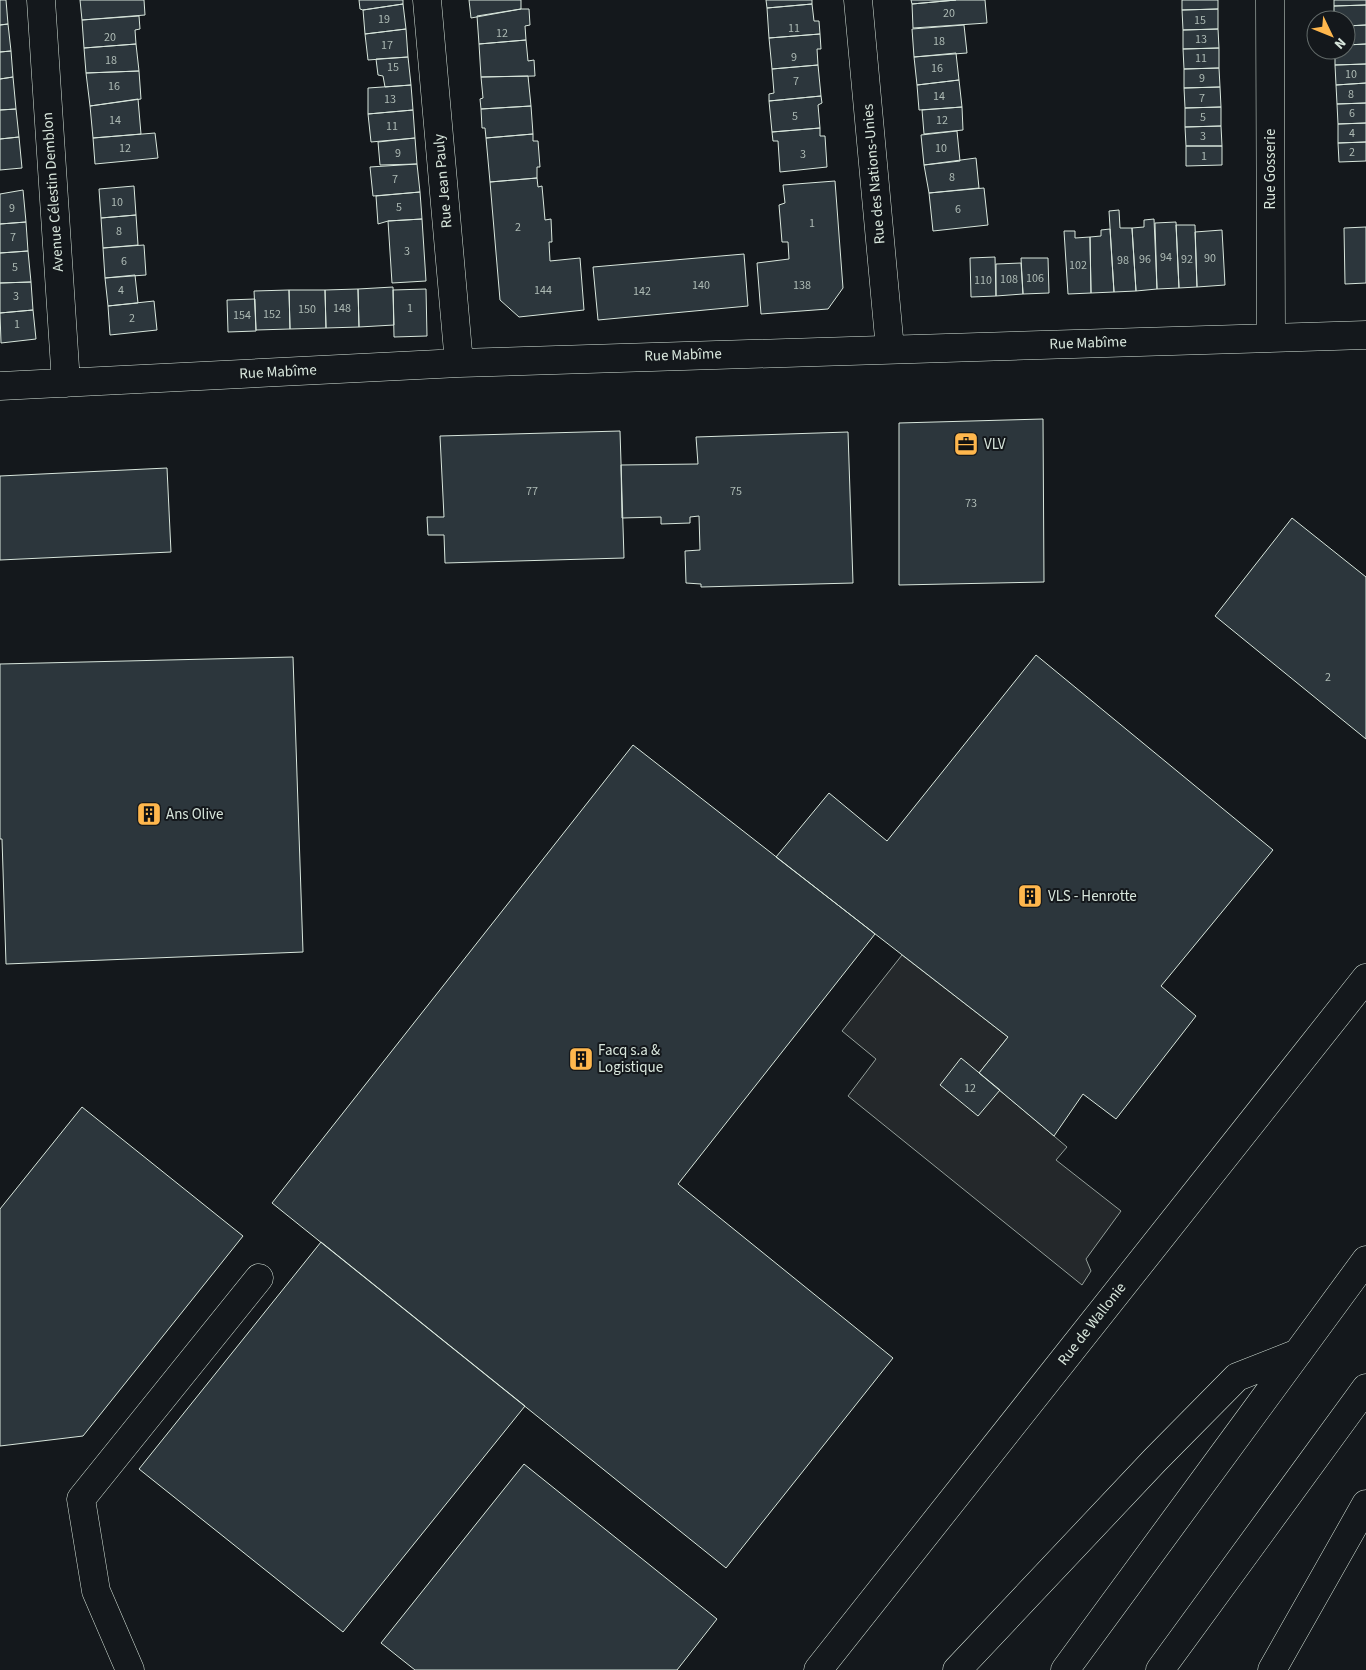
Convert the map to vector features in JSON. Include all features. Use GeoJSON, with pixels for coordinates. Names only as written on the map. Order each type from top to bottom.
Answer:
{"type":"FeatureCollection","features":[{"type":"Feature","properties":{"kind":"main road","name":"Avenue Célestin Demblon"},"geometry":{"type":"LineString","coordinates":[[40,0],[66,383]]}},
{"type":"Feature","properties":{"kind":"main road","name":"Rue Jean Pauly"},"geometry":{"type":"LineString","coordinates":[[427,0],[459,363]]}},
{"type":"Feature","properties":{"kind":"main road","name":"Rue des Nations-Unies"},"geometry":{"type":"LineString","coordinates":[[858,0],[890,349]]}},
{"type":"Feature","properties":{"kind":"main road","name":"Rue Gosserie"},"geometry":{"type":"LineString","coordinates":[[1270,0],[1271,338]]}},
{"type":"Feature","properties":{"kind":"main road","name":"Rue Mabîme"},"geometry":{"type":"LineString","coordinates":[[0,386],[459,363],[1366,335]]}},
{"type":"Feature","properties":{"kind":"main road","name":"Rue de Wallonie"},"geometry":{"type":"LineString","coordinates":[[818,1670],[1366,978]]}},
{"type":"Feature","properties":{"kind":"main road"},"geometry":{"type":"LineString","coordinates":[[1065,1670],[1366,1260]]}},
{"type":"Feature","properties":{"kind":"main road"},"geometry":{"type":"LineString","coordinates":[[130,1670],[96,1591],[81,1499],[259,1278]]}},
{"type":"Feature","properties":{"kind":"main road"},"geometry":{"type":"LineString","coordinates":[[957,1670],[1155,1460],[1237,1377],[1298,1353]]}},
{"type":"Feature","properties":{"kind":"main road"},"geometry":{"type":"LineString","coordinates":[[1160,1670],[1366,1388]]}},
{"type":"Feature","properties":{"kind":"main road"},"geometry":{"type":"LineString","coordinates":[[1272,1670],[1366,1504]]}},
{"type":"Feature","properties":{"kind":"shaded area"},"geometry":{"type":"Polygon","coordinates":[[[902,955],[1008,1037],[979,1073],[1067,1147],[1056,1160],[1121,1211],[1086,1259],[1091,1271],[1082,1285],[848,1096],[876,1059],[842,1031],[902,955]]]}},
{"type":"Feature","properties":{"kind":"building"},"geometry":{"type":"Polygon","coordinates":[[[0,0],[6,0],[8,24],[0,25],[0,0]]]}},
{"type":"Feature","properties":{"kind":"building"},"geometry":{"type":"Polygon","coordinates":[[[80,0],[144,0],[145,15],[82,20],[80,0]]]}},
{"type":"Feature","properties":{"kind":"building"},"geometry":{"type":"Polygon","coordinates":[[[359,0],[403,0],[403,4],[363,10],[360,9],[359,0]]]}},
{"type":"Feature","properties":{"kind":"building"},"geometry":{"type":"Polygon","coordinates":[[[469,0],[521,0],[521,9],[471,18],[469,0]]]}},
{"type":"Feature","properties":{"kind":"building"},"geometry":{"type":"Polygon","coordinates":[[[766,0],[812,0],[812,4],[767,8],[766,0]]]}},
{"type":"Feature","properties":{"kind":"building"},"geometry":{"type":"Polygon","coordinates":[[[911,0],[956,0],[912,4],[911,0]]]}},
{"type":"Feature","properties":{"kind":"building"},"geometry":{"type":"Polygon","coordinates":[[[956,0],[985,0],[987,23],[913,28],[912,4],[956,0]]]}},
{"type":"Feature","properties":{"kind":"building"},"geometry":{"type":"Polygon","coordinates":[[[1182,0],[1218,0],[1218,9],[1182,10],[1182,0]]]}},
{"type":"Feature","properties":{"kind":"building"},"geometry":{"type":"Polygon","coordinates":[[[1334,0],[1366,0],[1366,5],[1334,6],[1334,0]]]}},
{"type":"Feature","properties":{"kind":"building"},"geometry":{"type":"Polygon","coordinates":[[[403,4],[406,29],[365,34],[363,10],[403,4]]]}},
{"type":"Feature","properties":{"kind":"building"},"geometry":{"type":"Polygon","coordinates":[[[812,4],[814,21],[819,21],[820,34],[769,38],[767,8],[812,4]]]}},
{"type":"Feature","properties":{"kind":"building"},"geometry":{"type":"Polygon","coordinates":[[[1366,5],[1366,25],[1356,26],[1356,10],[1334,10],[1334,6],[1366,5]]]}},
{"type":"Feature","properties":{"kind":"building"},"geometry":{"type":"Polygon","coordinates":[[[529,9],[530,25],[525,26],[526,40],[479,44],[477,16],[529,9]]]}},
{"type":"Feature","properties":{"kind":"building"},"geometry":{"type":"Polygon","coordinates":[[[1218,9],[1218,29],[1183,30],[1182,10],[1218,9]]]}},
{"type":"Feature","properties":{"kind":"building"},"geometry":{"type":"Polygon","coordinates":[[[139,16],[140,29],[135,30],[136,44],[84,48],[82,20],[139,16]]]}},
{"type":"Feature","properties":{"kind":"building"},"geometry":{"type":"Polygon","coordinates":[[[8,24],[11,51],[0,52],[0,25],[8,24]]]}},
{"type":"Feature","properties":{"kind":"building"},"geometry":{"type":"Polygon","coordinates":[[[964,25],[967,53],[914,57],[912,29],[964,25]]]}},
{"type":"Feature","properties":{"kind":"building"},"geometry":{"type":"Polygon","coordinates":[[[1366,25],[1366,44],[1356,44],[1356,26],[1366,25]]]}},
{"type":"Feature","properties":{"kind":"building"},"geometry":{"type":"Polygon","coordinates":[[[406,29],[408,57],[368,60],[365,34],[406,29]]]}},
{"type":"Feature","properties":{"kind":"building"},"geometry":{"type":"Polygon","coordinates":[[[1218,29],[1219,48],[1183,49],[1183,30],[1218,29]]]}},
{"type":"Feature","properties":{"kind":"building"},"geometry":{"type":"Polygon","coordinates":[[[820,34],[821,49],[817,49],[818,65],[772,69],[769,38],[820,34]]]}},
{"type":"Feature","properties":{"kind":"building"},"geometry":{"type":"Polygon","coordinates":[[[526,40],[528,61],[534,60],[535,76],[481,77],[479,44],[526,40]]]}},
{"type":"Feature","properties":{"kind":"building"},"geometry":{"type":"Polygon","coordinates":[[[136,44],[139,71],[86,73],[84,48],[136,44]]]}},
{"type":"Feature","properties":{"kind":"building"},"geometry":{"type":"Polygon","coordinates":[[[1356,44],[1366,44],[1366,64],[1335,65],[1335,60],[1356,60],[1356,44]]]}},
{"type":"Feature","properties":{"kind":"building"},"geometry":{"type":"Polygon","coordinates":[[[1219,48],[1219,68],[1184,69],[1183,49],[1219,48]]]}},
{"type":"Feature","properties":{"kind":"building"},"geometry":{"type":"Polygon","coordinates":[[[11,51],[13,77],[0,79],[0,52],[11,51]]]}},
{"type":"Feature","properties":{"kind":"building"},"geometry":{"type":"Polygon","coordinates":[[[956,53],[959,80],[917,85],[914,57],[956,53]]]}},
{"type":"Feature","properties":{"kind":"building"},"geometry":{"type":"Polygon","coordinates":[[[408,57],[411,85],[385,87],[383,76],[378,75],[376,59],[408,57]]]}},
{"type":"Feature","properties":{"kind":"building"},"geometry":{"type":"Polygon","coordinates":[[[1366,64],[1366,83],[1336,85],[1335,65],[1366,64]]]}},
{"type":"Feature","properties":{"kind":"building"},"geometry":{"type":"Polygon","coordinates":[[[818,65],[821,96],[769,101],[769,94],[774,93],[772,69],[818,65]]]}},
{"type":"Feature","properties":{"kind":"building"},"geometry":{"type":"Polygon","coordinates":[[[1219,68],[1220,87],[1184,88],[1184,69],[1219,68]]]}},
{"type":"Feature","properties":{"kind":"building"},"geometry":{"type":"Polygon","coordinates":[[[139,71],[141,99],[90,106],[86,73],[139,71]]]}},
{"type":"Feature","properties":{"kind":"building"},"geometry":{"type":"Polygon","coordinates":[[[528,76],[531,106],[481,109],[480,99],[483,98],[481,77],[528,76]]]}},
{"type":"Feature","properties":{"kind":"building"},"geometry":{"type":"Polygon","coordinates":[[[13,77],[16,109],[0,110],[0,79],[13,77]]]}},
{"type":"Feature","properties":{"kind":"building"},"geometry":{"type":"Polygon","coordinates":[[[959,80],[962,107],[919,110],[917,85],[959,80]]]}},
{"type":"Feature","properties":{"kind":"building"},"geometry":{"type":"Polygon","coordinates":[[[1366,83],[1366,103],[1337,104],[1336,85],[1366,83]]]}},
{"type":"Feature","properties":{"kind":"building"},"geometry":{"type":"Polygon","coordinates":[[[411,85],[413,110],[368,114],[368,88],[411,85]]]}},
{"type":"Feature","properties":{"kind":"building"},"geometry":{"type":"Polygon","coordinates":[[[1220,87],[1221,107],[1185,108],[1184,88],[1220,87]]]}},
{"type":"Feature","properties":{"kind":"building"},"geometry":{"type":"Polygon","coordinates":[[[821,96],[822,103],[818,105],[820,128],[772,132],[769,101],[821,96]]]}},
{"type":"Feature","properties":{"kind":"building"},"geometry":{"type":"Polygon","coordinates":[[[138,99],[141,134],[93,138],[90,106],[138,99]]]}},
{"type":"Feature","properties":{"kind":"building"},"geometry":{"type":"Polygon","coordinates":[[[1366,103],[1366,123],[1338,124],[1337,104],[1366,103]]]}},
{"type":"Feature","properties":{"kind":"building"},"geometry":{"type":"Polygon","coordinates":[[[531,106],[533,134],[486,138],[485,128],[482,128],[481,109],[531,106]]]}},
{"type":"Feature","properties":{"kind":"building"},"geometry":{"type":"Polygon","coordinates":[[[962,107],[963,130],[924,134],[922,110],[962,107]]]}},
{"type":"Feature","properties":{"kind":"building"},"geometry":{"type":"Polygon","coordinates":[[[1221,107],[1221,126],[1185,127],[1185,108],[1221,107]]]}},
{"type":"Feature","properties":{"kind":"building"},"geometry":{"type":"Polygon","coordinates":[[[16,109],[19,137],[0,139],[0,110],[16,109]]]}},
{"type":"Feature","properties":{"kind":"building"},"geometry":{"type":"Polygon","coordinates":[[[413,110],[415,138],[371,142],[368,114],[413,110]]]}},
{"type":"Feature","properties":{"kind":"building"},"geometry":{"type":"Polygon","coordinates":[[[1366,123],[1366,142],[1338,143],[1338,124],[1366,123]]]}},
{"type":"Feature","properties":{"kind":"building"},"geometry":{"type":"Polygon","coordinates":[[[1221,126],[1222,146],[1186,146],[1185,127],[1221,126]]]}},
{"type":"Feature","properties":{"kind":"building"},"geometry":{"type":"Polygon","coordinates":[[[820,128],[820,136],[825,136],[827,167],[780,172],[778,141],[773,141],[772,132],[820,128]]]}},
{"type":"Feature","properties":{"kind":"building"},"geometry":{"type":"Polygon","coordinates":[[[957,131],[960,161],[924,165],[921,135],[957,131]]]}},
{"type":"Feature","properties":{"kind":"building"},"geometry":{"type":"Polygon","coordinates":[[[155,133],[158,158],[95,164],[93,138],[155,133]]]}},
{"type":"Feature","properties":{"kind":"building"},"geometry":{"type":"Polygon","coordinates":[[[533,134],[533,141],[538,141],[540,167],[537,167],[537,178],[490,182],[486,138],[533,134]]]}},
{"type":"Feature","properties":{"kind":"building"},"geometry":{"type":"Polygon","coordinates":[[[19,137],[22,168],[0,170],[0,139],[19,137]]]}},
{"type":"Feature","properties":{"kind":"building"},"geometry":{"type":"Polygon","coordinates":[[[415,138],[417,164],[380,165],[378,142],[415,138]]]}},
{"type":"Feature","properties":{"kind":"building"},"geometry":{"type":"Polygon","coordinates":[[[1366,142],[1366,161],[1339,162],[1338,143],[1366,142]]]}},
{"type":"Feature","properties":{"kind":"building"},"geometry":{"type":"Polygon","coordinates":[[[1186,146],[1222,146],[1222,165],[1186,166],[1186,146]]]}},
{"type":"Feature","properties":{"kind":"building"},"geometry":{"type":"Polygon","coordinates":[[[976,158],[979,188],[929,193],[924,165],[976,158]]]}},
{"type":"Feature","properties":{"kind":"building"},"geometry":{"type":"Polygon","coordinates":[[[417,164],[420,192],[373,196],[370,167],[417,164]]]}},
{"type":"Feature","properties":{"kind":"building"},"geometry":{"type":"Polygon","coordinates":[[[537,178],[538,187],[542,186],[545,220],[551,219],[552,242],[549,242],[550,261],[580,258],[584,310],[519,317],[500,300],[490,182],[537,178]]]}},
{"type":"Feature","properties":{"kind":"building"},"geometry":{"type":"Polygon","coordinates":[[[835,181],[843,288],[828,309],[761,314],[757,263],[789,259],[788,242],[782,242],[779,205],[785,203],[783,185],[835,181]]]}},
{"type":"Feature","properties":{"kind":"building"},"geometry":{"type":"Polygon","coordinates":[[[134,186],[136,215],[101,218],[99,189],[134,186]]]}},
{"type":"Feature","properties":{"kind":"building"},"geometry":{"type":"Polygon","coordinates":[[[984,188],[988,225],[933,231],[929,193],[984,188]]]}},
{"type":"Feature","properties":{"kind":"building"},"geometry":{"type":"Polygon","coordinates":[[[23,190],[26,222],[0,224],[0,194],[23,190]]]}},
{"type":"Feature","properties":{"kind":"building"},"geometry":{"type":"Polygon","coordinates":[[[420,192],[422,219],[388,221],[378,224],[376,196],[420,192]]]}},
{"type":"Feature","properties":{"kind":"building"},"geometry":{"type":"Polygon","coordinates":[[[1119,210],[1120,228],[1132,228],[1136,291],[1114,292],[1109,211],[1119,210]]]}},
{"type":"Feature","properties":{"kind":"building"},"geometry":{"type":"Polygon","coordinates":[[[136,215],[138,245],[103,248],[101,218],[136,215]]]}},
{"type":"Feature","properties":{"kind":"building"},"geometry":{"type":"Polygon","coordinates":[[[422,219],[426,281],[392,283],[388,221],[422,219]]]}},
{"type":"Feature","properties":{"kind":"building"},"geometry":{"type":"Polygon","coordinates":[[[1154,219],[1157,289],[1136,291],[1132,228],[1144,227],[1144,220],[1154,219]]]}},
{"type":"Feature","properties":{"kind":"building"},"geometry":{"type":"Polygon","coordinates":[[[26,222],[28,251],[0,253],[0,224],[26,222]]]}},
{"type":"Feature","properties":{"kind":"building"},"geometry":{"type":"Polygon","coordinates":[[[1176,222],[1179,288],[1157,289],[1155,223],[1176,222]]]}},
{"type":"Feature","properties":{"kind":"building"},"geometry":{"type":"Polygon","coordinates":[[[1176,225],[1195,225],[1197,287],[1179,288],[1176,225]]]}},
{"type":"Feature","properties":{"kind":"building"},"geometry":{"type":"Polygon","coordinates":[[[1366,227],[1366,283],[1345,284],[1344,228],[1366,227]]]}},
{"type":"Feature","properties":{"kind":"building"},"geometry":{"type":"Polygon","coordinates":[[[1110,229],[1114,292],[1091,293],[1090,237],[1101,236],[1101,230],[1110,229]]]}},
{"type":"Feature","properties":{"kind":"building"},"geometry":{"type":"Polygon","coordinates":[[[1222,230],[1225,285],[1197,287],[1195,232],[1222,230]]]}},
{"type":"Feature","properties":{"kind":"building"},"geometry":{"type":"Polygon","coordinates":[[[1064,231],[1075,231],[1075,238],[1090,237],[1091,293],[1068,294],[1064,231]]]}},
{"type":"Feature","properties":{"kind":"building"},"geometry":{"type":"Polygon","coordinates":[[[144,245],[146,275],[105,278],[103,248],[144,245]]]}},
{"type":"Feature","properties":{"kind":"building"},"geometry":{"type":"Polygon","coordinates":[[[28,251],[31,282],[0,283],[0,253],[28,251]]]}},
{"type":"Feature","properties":{"kind":"building"},"geometry":{"type":"Polygon","coordinates":[[[744,254],[748,306],[598,320],[593,267],[744,254]]]}},
{"type":"Feature","properties":{"kind":"building"},"geometry":{"type":"Polygon","coordinates":[[[995,257],[996,296],[971,297],[970,258],[995,257]]]}},
{"type":"Feature","properties":{"kind":"building"},"geometry":{"type":"Polygon","coordinates":[[[1021,258],[1048,258],[1049,293],[1023,294],[1021,258]]]}},
{"type":"Feature","properties":{"kind":"building"},"geometry":{"type":"Polygon","coordinates":[[[1021,263],[1023,294],[996,296],[996,264],[1021,263]]]}},
{"type":"Feature","properties":{"kind":"building"},"geometry":{"type":"Polygon","coordinates":[[[135,275],[138,303],[108,306],[105,278],[135,275]]]}},
{"type":"Feature","properties":{"kind":"building"},"geometry":{"type":"Polygon","coordinates":[[[31,282],[33,310],[0,313],[0,283],[31,282]]]}},
{"type":"Feature","properties":{"kind":"building"},"geometry":{"type":"Polygon","coordinates":[[[393,287],[394,325],[359,327],[358,289],[393,287]]]}},
{"type":"Feature","properties":{"kind":"building"},"geometry":{"type":"Polygon","coordinates":[[[358,289],[359,327],[326,328],[325,290],[358,289]]]}},
{"type":"Feature","properties":{"kind":"building"},"geometry":{"type":"Polygon","coordinates":[[[426,289],[427,336],[394,337],[393,290],[426,289]]]}},
{"type":"Feature","properties":{"kind":"building"},"geometry":{"type":"Polygon","coordinates":[[[289,290],[290,329],[256,330],[254,291],[289,290]]]}},
{"type":"Feature","properties":{"kind":"building"},"geometry":{"type":"Polygon","coordinates":[[[289,290],[325,290],[326,328],[290,329],[289,290]]]}},
{"type":"Feature","properties":{"kind":"building"},"geometry":{"type":"Polygon","coordinates":[[[255,299],[256,331],[228,332],[227,300],[255,299]]]}},
{"type":"Feature","properties":{"kind":"building"},"geometry":{"type":"Polygon","coordinates":[[[154,301],[157,330],[110,335],[108,306],[154,301]]]}},
{"type":"Feature","properties":{"kind":"building"},"geometry":{"type":"Polygon","coordinates":[[[33,310],[36,339],[1,343],[0,313],[33,310]]]}},
{"type":"Feature","properties":{"kind":"building"},"geometry":{"type":"Polygon","coordinates":[[[1043,419],[1044,582],[899,585],[899,423],[1043,419]]]}},
{"type":"Feature","properties":{"kind":"building"},"geometry":{"type":"Polygon","coordinates":[[[620,431],[624,558],[445,563],[444,535],[428,535],[427,517],[444,517],[440,436],[620,431]]]}},
{"type":"Feature","properties":{"kind":"building"},"geometry":{"type":"Polygon","coordinates":[[[848,432],[853,583],[701,587],[701,584],[686,583],[685,551],[700,550],[699,516],[690,517],[690,523],[661,524],[661,517],[622,518],[621,465],[698,464],[696,437],[848,432]]]}},
{"type":"Feature","properties":{"kind":"building"},"geometry":{"type":"Polygon","coordinates":[[[167,468],[171,552],[0,560],[0,476],[167,468]]]}},
{"type":"Feature","properties":{"kind":"building"},"geometry":{"type":"Polygon","coordinates":[[[1292,518],[1366,577],[1366,739],[1215,616],[1292,518]]]}},
{"type":"Feature","properties":{"kind":"building","name":"VLS - Henrotte"},"geometry":{"type":"Polygon","coordinates":[[[1036,655],[1273,850],[1161,986],[1196,1016],[1116,1119],[1083,1094],[1054,1136],[979,1073],[1008,1037],[776,857],[829,793],[887,841],[1036,655]]]}},
{"type":"Feature","properties":{"kind":"building","name":"Ans Olive"},"geometry":{"type":"Polygon","coordinates":[[[293,657],[303,952],[6,964],[2,839],[0,839],[0,664],[293,657]]]}},
{"type":"Feature","properties":{"kind":"building","name":"Facq s.a & Logistique"},"geometry":{"type":"Polygon","coordinates":[[[633,745],[875,934],[678,1184],[893,1358],[726,1568],[272,1203],[633,745]]]}},
{"type":"Feature","properties":{"kind":"building"},"geometry":{"type":"Polygon","coordinates":[[[961,1058],[1000,1090],[978,1116],[940,1085],[961,1058]]]}},
{"type":"Feature","properties":{"kind":"building"},"geometry":{"type":"Polygon","coordinates":[[[82,1107],[243,1236],[83,1436],[0,1446],[0,1209],[82,1107]]]}},
{"type":"Feature","properties":{"kind":"building"},"geometry":{"type":"Polygon","coordinates":[[[321,1242],[525,1406],[343,1632],[139,1469],[321,1242]]]}},
{"type":"Feature","properties":{"kind":"building"},"geometry":{"type":"Polygon","coordinates":[[[524,1464],[717,1619],[677,1670],[415,1670],[381,1643],[524,1464]]]}},
{"type":"Feature","properties":{"kind":"place","name":"VLV"},"geometry":{"type":"Point","coordinates":[966,444]}},
{"type":"Feature","properties":{"kind":"place","name":"Ans Olive"},"geometry":{"type":"Point","coordinates":[149,814]}},
{"type":"Feature","properties":{"kind":"place","name":"VLS - Henrotte"},"geometry":{"type":"Point","coordinates":[1030,896]}},
{"type":"Feature","properties":{"kind":"place","name":"Facq s.a & Logistique"},"geometry":{"type":"Point","coordinates":[581,1059]}}]}
